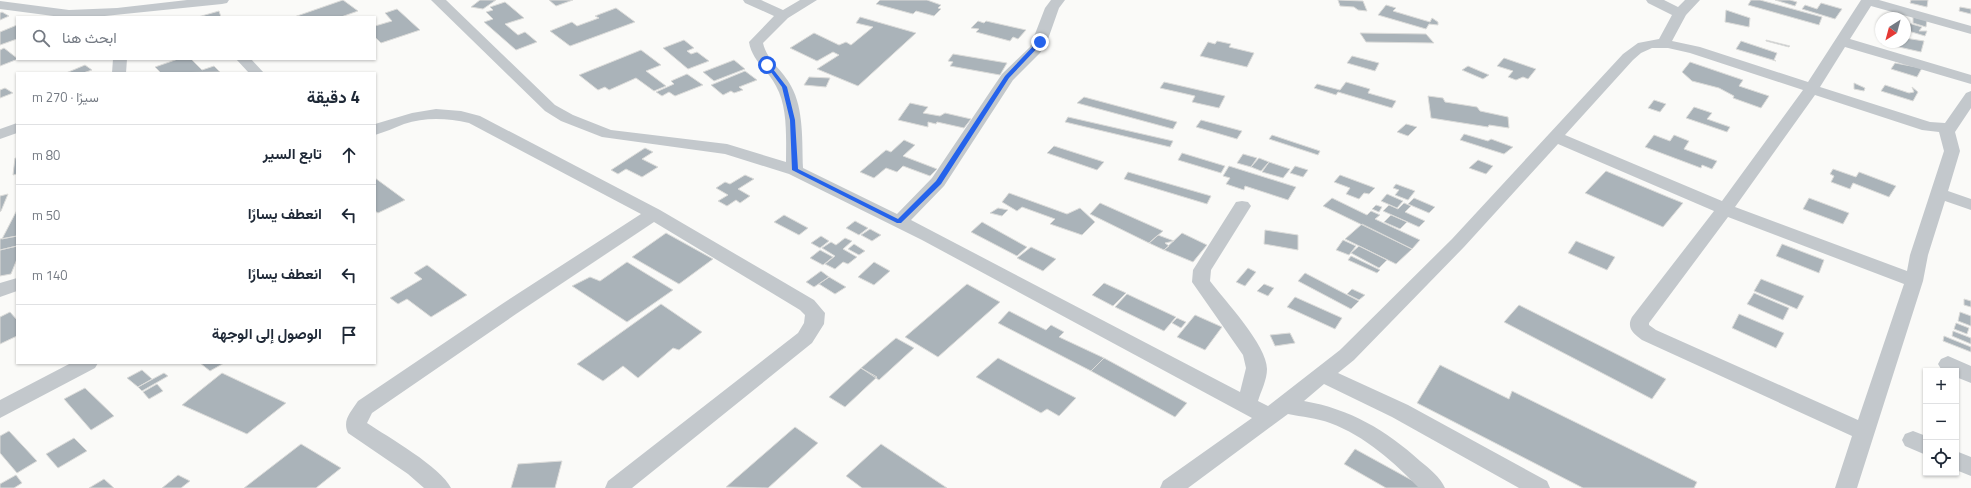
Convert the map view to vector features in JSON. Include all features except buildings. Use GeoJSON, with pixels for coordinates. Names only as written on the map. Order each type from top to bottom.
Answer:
{"type":"FeatureCollection","features":[{"type":"Feature","properties":{"kind":"street"},"geometry":{"type":"LineString","coordinates":[[0,4],[17,0]]}},
{"type":"Feature","properties":{"kind":"street"},"geometry":{"type":"LineString","coordinates":[[0,4],[69,14],[117,14],[222,0]]}},
{"type":"Feature","properties":{"kind":"street"},"geometry":{"type":"LineString","coordinates":[[438,0],[550,108],[567,118],[608,134],[727,149],[795,170],[899,222],[1246,404],[1277,411],[1343,419],[1395,452],[1434,488]]}},
{"type":"Feature","properties":{"kind":"street"},"geometry":{"type":"LineString","coordinates":[[750,0],[783,15]]}},
{"type":"Feature","properties":{"kind":"street"},"geometry":{"type":"LineString","coordinates":[[795,170],[792,120],[784,87],[756,51],[756,42],[783,15],[810,0]]}},
{"type":"Feature","properties":{"kind":"street"},"geometry":{"type":"LineString","coordinates":[[899,222],[938,182],[1007,77],[1035,50],[1040,42],[1052,8],[1058,0]]}},
{"type":"Feature","properties":{"kind":"street"},"geometry":{"type":"LineString","coordinates":[[1652,0],[1680,13]]}},
{"type":"Feature","properties":{"kind":"street"},"geometry":{"type":"LineString","coordinates":[[1663,44],[1680,13],[1694,0]]}},
{"type":"Feature","properties":{"kind":"street"},"geometry":{"type":"LineString","coordinates":[[1864,432],[1649,335],[1640,328],[1639,322],[1725,209],[1812,88],[1868,0],[1971,30]]}},
{"type":"Feature","properties":{"kind":"street"},"geometry":{"type":"LineString","coordinates":[[1842,41],[1971,80]]}},
{"type":"Feature","properties":{"kind":"street"},"geometry":{"type":"LineString","coordinates":[[1170,488],[1277,411],[1324,375],[1347,355],[1448,253],[1636,49],[1641,46],[1663,44],[1695,50],[1928,127],[1950,128],[1971,96]]}},
{"type":"Feature","properties":{"kind":"street"},"geometry":{"type":"LineString","coordinates":[[119,72],[120,60]]}},
{"type":"Feature","properties":{"kind":"street"},"geometry":{"type":"LineString","coordinates":[[244,60],[256,72]]}},
{"type":"Feature","properties":{"kind":"street"},"geometry":{"type":"LineString","coordinates":[[376,130],[414,116],[434,113],[456,114],[474,119],[654,214],[807,305],[815,313],[814,324],[805,338],[616,488]]}},
{"type":"Feature","properties":{"kind":"street"},"geometry":{"type":"LineString","coordinates":[[0,134],[16,128]]}},
{"type":"Feature","properties":{"kind":"street"},"geometry":{"type":"LineString","coordinates":[[1846,488],[1914,281],[1919,255],[1952,151],[1946,129]]}},
{"type":"Feature","properties":{"kind":"street"},"geometry":{"type":"LineString","coordinates":[[1555,137],[1725,209],[1914,281]]}},
{"type":"Feature","properties":{"kind":"street"},"geometry":{"type":"LineString","coordinates":[[1938,193],[1971,205]]}},
{"type":"Feature","properties":{"kind":"street"},"geometry":{"type":"LineString","coordinates":[[1242,206],[1202,270],[1202,282],[1246,345],[1256,363],[1255,374],[1246,404]]}},
{"type":"Feature","properties":{"kind":"street"},"geometry":{"type":"LineString","coordinates":[[440,488],[416,468],[356,427],[356,421],[365,407],[509,309],[654,214]]}},
{"type":"Feature","properties":{"kind":"street"},"geometry":{"type":"LineString","coordinates":[[0,290],[16,284]]}},
{"type":"Feature","properties":{"kind":"street"},"geometry":{"type":"LineString","coordinates":[[0,410],[86,364]]}},
{"type":"Feature","properties":{"kind":"street"},"geometry":{"type":"LineString","coordinates":[[1948,364],[1971,375]]}},
{"type":"Feature","properties":{"kind":"street"},"geometry":{"type":"LineString","coordinates":[[1324,375],[1400,411],[1539,488]]}},
{"type":"Feature","properties":{"kind":"street"},"geometry":{"type":"LineString","coordinates":[[1959,461],[1971,467]]}},
{"type":"Feature","properties":{"kind":"route"},"geometry":{"type":"LineString","coordinates":[[767,65],[784,87],[792,120],[795,170],[899,222],[928,194],[938,182],[1007,77],[1035,50],[1040,42]]}}]}
